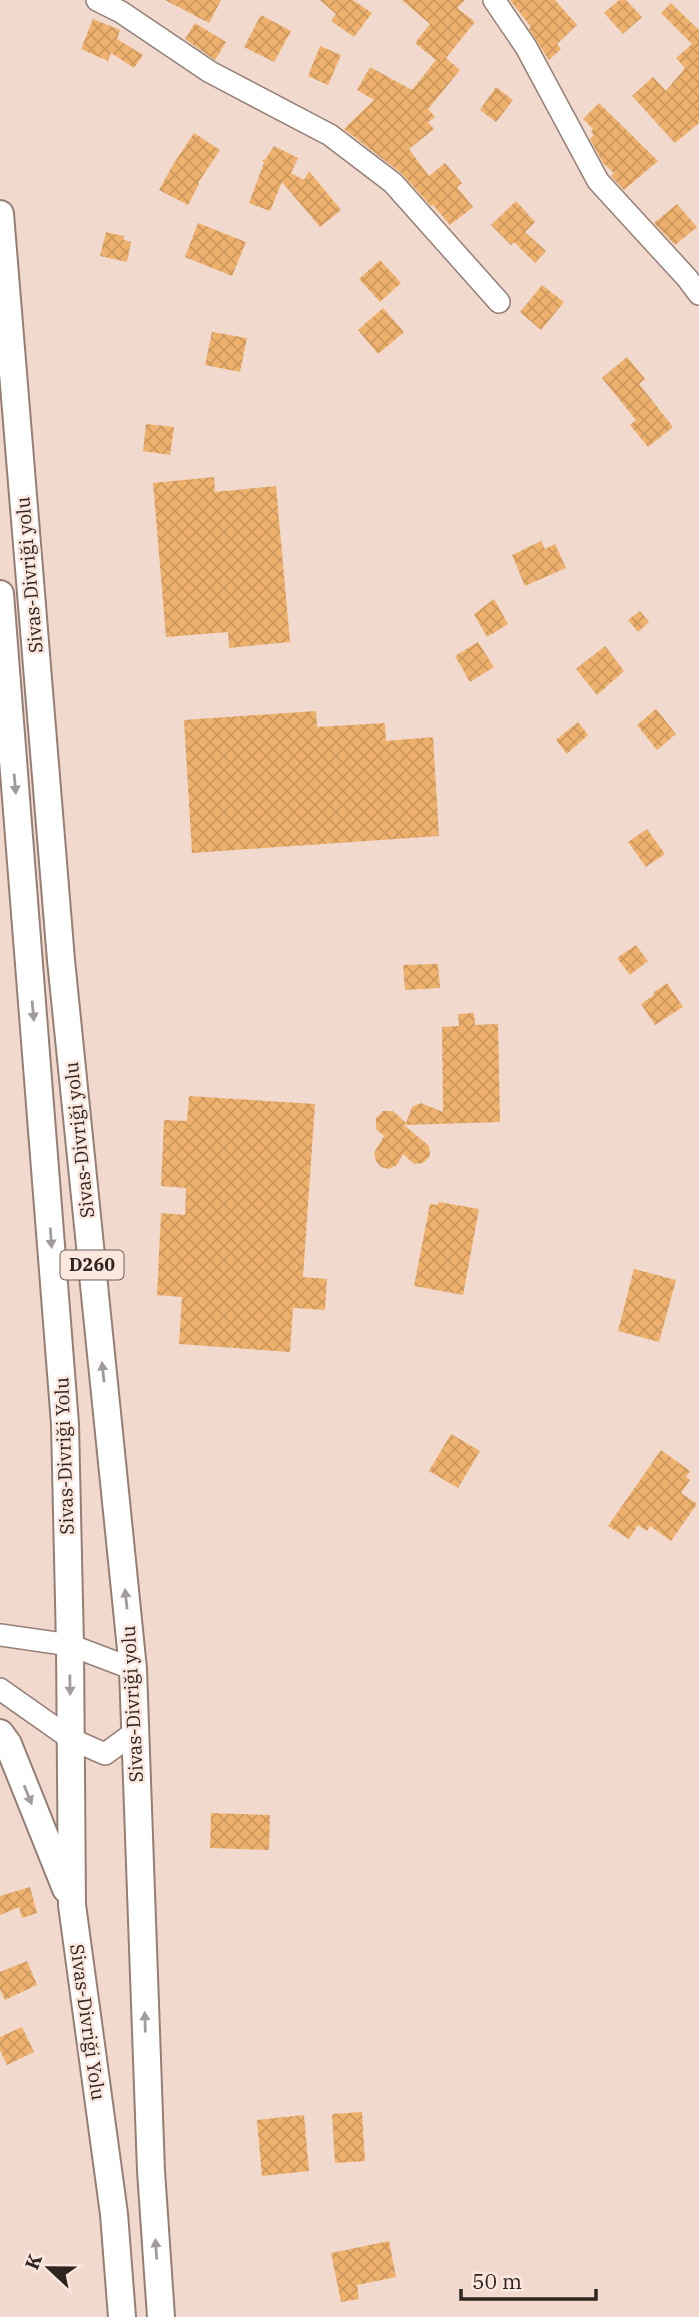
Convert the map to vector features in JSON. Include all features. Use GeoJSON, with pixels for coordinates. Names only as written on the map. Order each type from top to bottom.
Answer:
{"type":"FeatureCollection","features":[{"type":"Feature","properties":{"kind":"main road","name":"Sivas-Divriği yolu"},"geometry":{"type":"LineString","coordinates":[[0,214],[61,960],[133,1669],[150,2171],[161,2317]]}},
{"type":"Feature","properties":{"kind":"main road","name":"Sivas-Divriği Yolu"},"geometry":{"type":"LineString","coordinates":[[0,594],[65,1424],[72,1905],[114,2214],[122,2317]]}},
{"type":"Feature","properties":{"kind":"main road"},"geometry":{"type":"LineString","coordinates":[[0,1733],[8,1745],[72,1905]]}},
{"type":"Feature","properties":{"kind":"street"},"geometry":{"type":"LineString","coordinates":[[97,0],[121,12],[210,72],[330,135],[393,183],[499,302]]}},
{"type":"Feature","properties":{"kind":"street"},"geometry":{"type":"LineString","coordinates":[[494,0],[526,47],[598,181],[699,294]]}},
{"type":"Feature","properties":{"kind":"street"},"geometry":{"type":"LineString","coordinates":[[0,1635],[70,1645],[133,1669]]}},
{"type":"Feature","properties":{"kind":"street"},"geometry":{"type":"LineString","coordinates":[[0,1689],[71,1739],[105,1754],[135,1732]]}},
{"type":"Feature","properties":{"kind":"building"},"geometry":{"type":"Polygon","coordinates":[[[165,0],[221,0],[209,23],[165,0]]]}},
{"type":"Feature","properties":{"kind":"building"},"geometry":{"type":"Polygon","coordinates":[[[320,0],[353,0],[372,13],[354,37],[331,21],[336,14],[320,0]]]}},
{"type":"Feature","properties":{"kind":"building"},"geometry":{"type":"Polygon","coordinates":[[[402,0],[465,0],[457,8],[475,22],[446,58],[460,70],[428,109],[435,117],[428,122],[434,129],[409,149],[429,176],[445,163],[462,183],[457,187],[473,207],[450,225],[401,173],[344,129],[374,100],[357,90],[370,67],[412,90],[436,60],[415,43],[430,24],[402,0]]]}},
{"type":"Feature","properties":{"kind":"building"},"geometry":{"type":"Polygon","coordinates":[[[510,0],[555,0],[577,25],[557,44],[561,49],[549,60],[529,29],[531,27],[510,0]]]}},
{"type":"Feature","properties":{"kind":"building"},"geometry":{"type":"Polygon","coordinates":[[[619,0],[626,0],[642,17],[623,34],[604,13],[619,0]]]}},
{"type":"Feature","properties":{"kind":"building"},"geometry":{"type":"Polygon","coordinates":[[[671,3],[699,30],[699,123],[675,143],[632,96],[653,77],[666,91],[685,68],[676,58],[692,44],[661,13],[671,3]]]}},
{"type":"Feature","properties":{"kind":"building"},"geometry":{"type":"Polygon","coordinates":[[[261,15],[291,31],[274,62],[244,47],[261,15]]]}},
{"type":"Feature","properties":{"kind":"building"},"geometry":{"type":"Polygon","coordinates":[[[93,19],[120,30],[117,39],[143,55],[134,68],[111,53],[108,61],[81,49],[93,19]]]}},
{"type":"Feature","properties":{"kind":"building"},"geometry":{"type":"Polygon","coordinates":[[[195,23],[226,42],[215,60],[185,39],[195,23]]]}},
{"type":"Feature","properties":{"kind":"building"},"geometry":{"type":"Polygon","coordinates":[[[320,46],[341,55],[328,85],[308,76],[320,46]]]}},
{"type":"Feature","properties":{"kind":"building"},"geometry":{"type":"Polygon","coordinates":[[[496,87],[513,100],[496,122],[480,110],[496,87]]]}},
{"type":"Feature","properties":{"kind":"building"},"geometry":{"type":"Polygon","coordinates":[[[599,103],[658,161],[624,190],[611,176],[614,173],[603,163],[590,139],[594,135],[591,132],[593,129],[583,119],[599,103]]]}},
{"type":"Feature","properties":{"kind":"building"},"geometry":{"type":"Polygon","coordinates":[[[194,133],[220,150],[198,183],[188,205],[159,190],[194,133]]]}},
{"type":"Feature","properties":{"kind":"building"},"geometry":{"type":"Polygon","coordinates":[[[274,146],[298,158],[291,173],[304,180],[309,171],[341,210],[320,227],[282,182],[270,211],[249,203],[264,163],[262,160],[265,160],[274,146]]]}},
{"type":"Feature","properties":{"kind":"building"},"geometry":{"type":"Polygon","coordinates":[[[516,201],[535,222],[525,232],[546,251],[535,263],[514,242],[511,245],[491,225],[516,201]]]}},
{"type":"Feature","properties":{"kind":"building"},"geometry":{"type":"Polygon","coordinates":[[[677,204],[697,227],[675,245],[654,223],[677,204]]]}},
{"type":"Feature","properties":{"kind":"building"},"geometry":{"type":"Polygon","coordinates":[[[198,223],[246,242],[232,276],[185,257],[198,223]]]}},
{"type":"Feature","properties":{"kind":"building"},"geometry":{"type":"Polygon","coordinates":[[[106,232],[124,236],[124,240],[131,242],[127,262],[100,256],[106,232]]]}},
{"type":"Feature","properties":{"kind":"building"},"geometry":{"type":"Polygon","coordinates":[[[380,260],[401,283],[380,302],[359,279],[380,260]]]}},
{"type":"Feature","properties":{"kind":"building"},"geometry":{"type":"Polygon","coordinates":[[[542,285],[564,302],[541,330],[520,312],[542,285]]]}},
{"type":"Feature","properties":{"kind":"building"},"geometry":{"type":"Polygon","coordinates":[[[383,308],[404,332],[378,354],[358,330],[383,308]]]}},
{"type":"Feature","properties":{"kind":"building"},"geometry":{"type":"Polygon","coordinates":[[[212,332],[247,338],[240,372],[205,365],[212,332]]]}},
{"type":"Feature","properties":{"kind":"building"},"geometry":{"type":"Polygon","coordinates":[[[627,357],[645,379],[639,384],[673,427],[648,447],[630,425],[636,420],[602,378],[627,357]]]}},
{"type":"Feature","properties":{"kind":"building"},"geometry":{"type":"Polygon","coordinates":[[[146,424],[174,427],[170,455],[143,451],[146,424]]]}},
{"type":"Feature","properties":{"kind":"building"},"geometry":{"type":"Polygon","coordinates":[[[214,477],[215,492],[276,486],[290,642],[229,648],[228,632],[166,637],[153,483],[214,477]]]}},
{"type":"Feature","properties":{"kind":"building"},"geometry":{"type":"Polygon","coordinates":[[[541,541],[545,549],[555,544],[566,568],[525,586],[512,555],[541,541]]]}},
{"type":"Feature","properties":{"kind":"building"},"geometry":{"type":"Polygon","coordinates":[[[494,599],[508,624],[487,637],[474,614],[494,599]]]}},
{"type":"Feature","properties":{"kind":"building"},"geometry":{"type":"Polygon","coordinates":[[[640,611],[649,622],[638,632],[628,620],[640,611]]]}},
{"type":"Feature","properties":{"kind":"building"},"geometry":{"type":"Polygon","coordinates":[[[478,642],[494,667],[470,682],[455,656],[478,642]]]}},
{"type":"Feature","properties":{"kind":"building"},"geometry":{"type":"Polygon","coordinates":[[[605,646],[624,671],[597,695],[576,669],[605,646]]]}},
{"type":"Feature","properties":{"kind":"building"},"geometry":{"type":"Polygon","coordinates":[[[656,709],[676,734],[657,750],[637,725],[656,709]]]}},
{"type":"Feature","properties":{"kind":"building"},"geometry":{"type":"Polygon","coordinates":[[[316,711],[317,727],[385,723],[386,741],[433,737],[439,836],[192,853],[184,720],[316,711]]]}},
{"type":"Feature","properties":{"kind":"building"},"geometry":{"type":"Polygon","coordinates":[[[578,722],[588,735],[567,754],[556,740],[578,722]]]}},
{"type":"Feature","properties":{"kind":"building"},"geometry":{"type":"Polygon","coordinates":[[[647,829],[665,854],[646,867],[628,842],[647,829]]]}},
{"type":"Feature","properties":{"kind":"building"},"geometry":{"type":"Polygon","coordinates":[[[636,945],[648,961],[630,975],[617,958],[636,945]]]}},
{"type":"Feature","properties":{"kind":"building"},"geometry":{"type":"Polygon","coordinates":[[[438,964],[440,988],[405,990],[403,965],[438,964]]]}},
{"type":"Feature","properties":{"kind":"building"},"geometry":{"type":"Polygon","coordinates":[[[667,983],[683,1007],[655,1025],[641,1004],[667,983]]]}},
{"type":"Feature","properties":{"kind":"building"},"geometry":{"type":"Polygon","coordinates":[[[474,1013],[475,1025],[498,1024],[500,1122],[404,1125],[429,1146],[430,1156],[423,1163],[414,1164],[403,1154],[397,1165],[389,1169],[381,1167],[374,1153],[384,1136],[376,1129],[376,1118],[383,1111],[393,1111],[406,1123],[412,1107],[421,1103],[443,1112],[442,1027],[459,1026],[458,1014],[474,1013]]]}},
{"type":"Feature","properties":{"kind":"building"},"geometry":{"type":"Polygon","coordinates":[[[189,1096],[315,1104],[303,1277],[327,1279],[325,1310],[293,1308],[290,1352],[179,1344],[182,1297],[157,1295],[161,1213],[185,1215],[186,1188],[161,1186],[164,1120],[187,1121],[189,1096]]]}},
{"type":"Feature","properties":{"kind":"building"},"geometry":{"type":"Polygon","coordinates":[[[439,1202],[479,1209],[463,1295],[414,1286],[430,1204],[438,1205],[439,1202]]]}},
{"type":"Feature","properties":{"kind":"building"},"geometry":{"type":"Polygon","coordinates":[[[634,1269],[676,1280],[659,1342],[618,1331],[634,1269]]]}},
{"type":"Feature","properties":{"kind":"building"},"geometry":{"type":"Polygon","coordinates":[[[451,1434],[480,1451],[458,1488],[429,1471],[451,1434]]]}},
{"type":"Feature","properties":{"kind":"building"},"geometry":{"type":"Polygon","coordinates":[[[661,1450],[690,1471],[686,1477],[690,1480],[681,1493],[697,1504],[671,1541],[650,1526],[647,1531],[638,1525],[629,1539],[608,1526],[661,1450]]]}},
{"type":"Feature","properties":{"kind":"building"},"geometry":{"type":"Polygon","coordinates":[[[211,1813],[270,1815],[269,1850],[210,1848],[211,1813]]]}},
{"type":"Feature","properties":{"kind":"building"},"geometry":{"type":"Polygon","coordinates":[[[30,1887],[37,1913],[22,1918],[19,1907],[0,1915],[0,1896],[30,1887]]]}},
{"type":"Feature","properties":{"kind":"building"},"geometry":{"type":"Polygon","coordinates":[[[27,1961],[37,1985],[5,2000],[0,1989],[0,1972],[27,1961]]]}},
{"type":"Feature","properties":{"kind":"building"},"geometry":{"type":"Polygon","coordinates":[[[22,2027],[34,2052],[7,2065],[0,2050],[0,2037],[22,2027]]]}},
{"type":"Feature","properties":{"kind":"building"},"geometry":{"type":"Polygon","coordinates":[[[362,2112],[365,2161],[335,2163],[332,2114],[362,2112]]]}},
{"type":"Feature","properties":{"kind":"building"},"geometry":{"type":"Polygon","coordinates":[[[304,2115],[309,2171],[262,2176],[257,2120],[304,2115]]]}},
{"type":"Feature","properties":{"kind":"building"},"geometry":{"type":"Polygon","coordinates":[[[389,2241],[396,2277],[357,2285],[359,2299],[341,2302],[331,2253],[389,2241]]]}}]}
